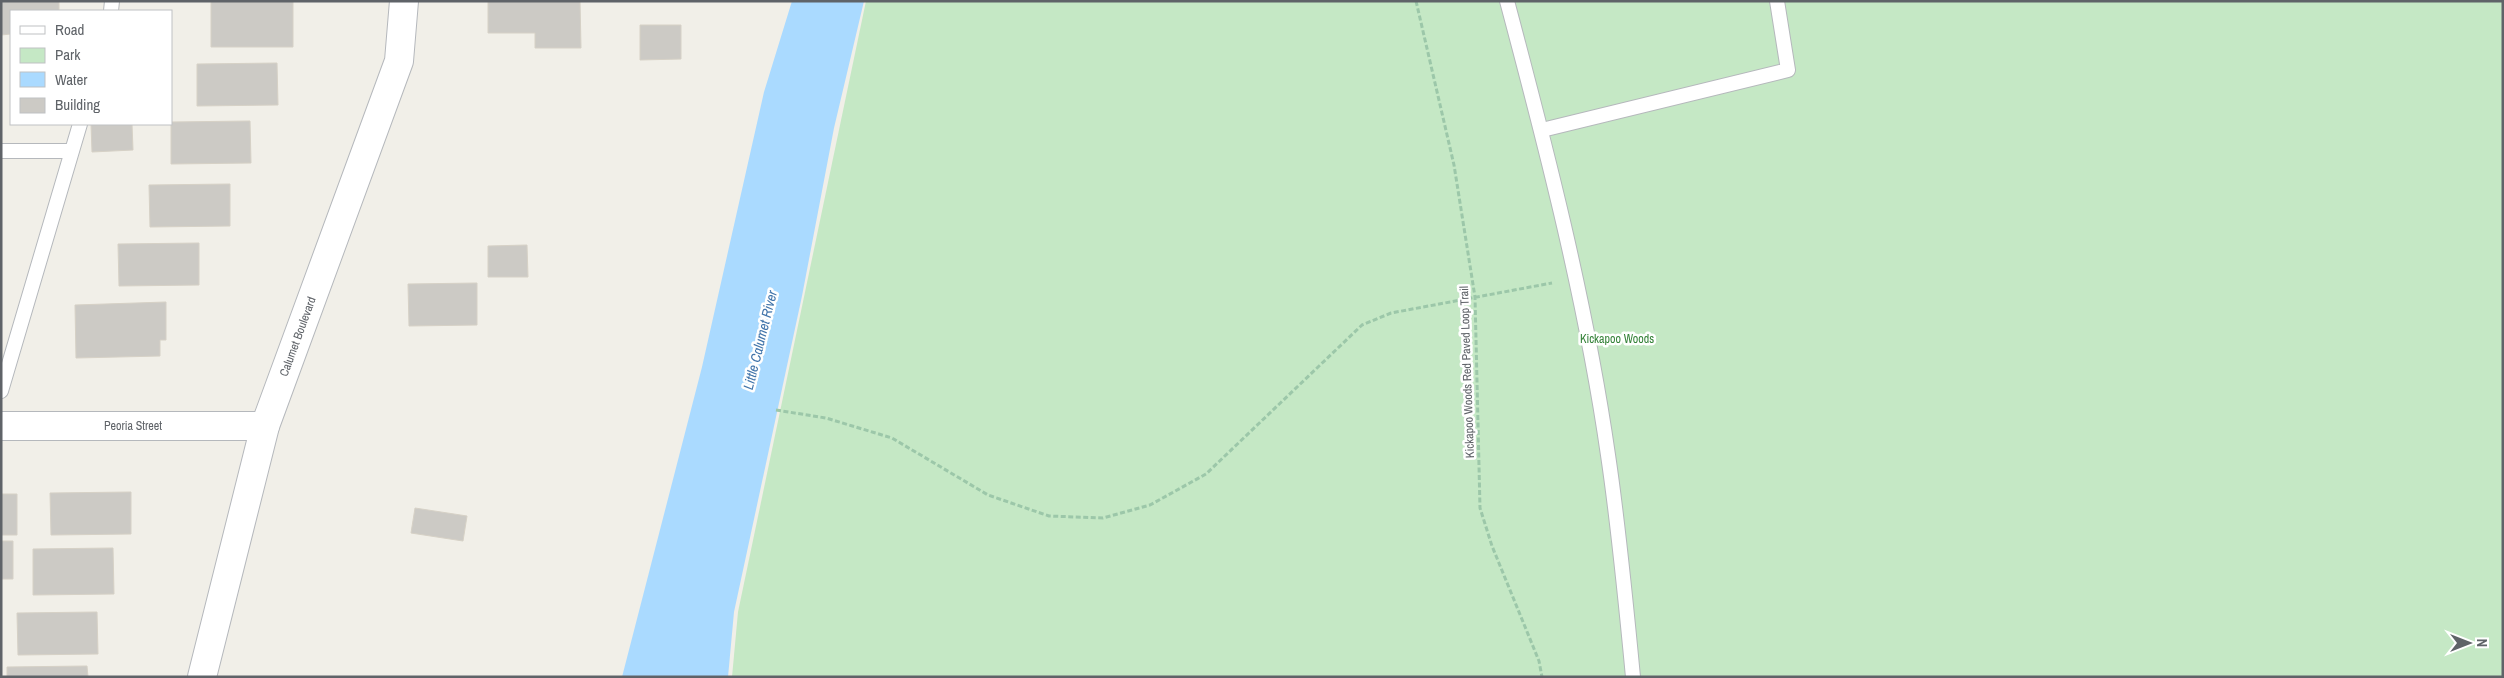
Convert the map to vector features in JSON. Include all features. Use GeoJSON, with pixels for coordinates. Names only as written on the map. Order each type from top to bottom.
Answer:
{"type":"FeatureCollection","features":[{"type":"Feature","properties":{"kind":"street","name":"Calumet Boulevard"},"geometry":{"type":"LineString","coordinates":[[202,677],[265,426],[399,61],[404,1]]}},
{"type":"Feature","properties":{"kind":"street","name":"Peoria Street"},"geometry":{"type":"LineString","coordinates":[[1,426],[265,426]]}},
{"type":"Feature","properties":{"kind":"lane"},"geometry":{"type":"LineString","coordinates":[[1507,1],[1542,130],[1575,279],[1608,454],[1633,677]]}},
{"type":"Feature","properties":{"kind":"lane"},"geometry":{"type":"LineString","coordinates":[[1542,130],[1788,70],[1777,1]]}},
{"type":"Feature","properties":{"kind":"lane"},"geometry":{"type":"LineString","coordinates":[[1,391],[80,125]]}},
{"type":"Feature","properties":{"kind":"lane"},"geometry":{"type":"LineString","coordinates":[[1,151],[72,151]]}},
{"type":"Feature","properties":{"kind":"path","name":"Kickapoo Woods Red Paved Loop Trail"},"geometry":{"type":"LineString","coordinates":[[1416,1],[1454,165],[1475,297],[1480,508],[1492,546],[1539,661],[1542,677]]}},
{"type":"Feature","properties":{"kind":"path"},"geometry":{"type":"LineString","coordinates":[[776,410],[826,418],[892,438],[988,495],[1049,516],[1103,518],[1150,504],[1206,474],[1362,324],[1391,313],[1575,279]]}},
{"type":"Feature","properties":{"kind":"green space","name":"Kickapoo Woods"},"geometry":{"type":"Polygon","coordinates":[[[866,1],[2503,1],[2503,677],[732,677],[738,612],[866,1]]]}},
{"type":"Feature","properties":{"kind":"water","name":"Little Calumet River"},"geometry":{"type":"Polygon","coordinates":[[[792,1],[864,1],[834,128],[802,296],[734,612],[728,677],[622,677],[702,367],[764,92],[792,1]]]}},
{"type":"Feature","properties":{"kind":"building"},"geometry":{"type":"Polygon","coordinates":[[[1,1],[59,1],[59,10],[10,10],[10,34],[1,35],[1,1]]]}},
{"type":"Feature","properties":{"kind":"building"},"geometry":{"type":"Polygon","coordinates":[[[211,1],[293,1],[293,47],[211,47],[211,1]]]}},
{"type":"Feature","properties":{"kind":"building"},"geometry":{"type":"Polygon","coordinates":[[[488,1],[580,1],[581,48],[535,48],[535,33],[488,33],[488,1]]]}},
{"type":"Feature","properties":{"kind":"building"},"geometry":{"type":"Polygon","coordinates":[[[640,25],[681,25],[681,59],[640,60],[640,25]]]}},
{"type":"Feature","properties":{"kind":"building"},"geometry":{"type":"Polygon","coordinates":[[[277,63],[278,105],[197,106],[197,64],[277,63]]]}},
{"type":"Feature","properties":{"kind":"building"},"geometry":{"type":"Polygon","coordinates":[[[250,121],[251,163],[171,164],[172,122],[250,121]]]}},
{"type":"Feature","properties":{"kind":"building"},"geometry":{"type":"Polygon","coordinates":[[[91,125],[132,125],[133,150],[92,152],[91,125]]]}},
{"type":"Feature","properties":{"kind":"building"},"geometry":{"type":"Polygon","coordinates":[[[230,184],[230,226],[150,227],[149,185],[230,184]]]}},
{"type":"Feature","properties":{"kind":"building"},"geometry":{"type":"Polygon","coordinates":[[[199,243],[199,285],[119,286],[118,244],[199,243]]]}},
{"type":"Feature","properties":{"kind":"building"},"geometry":{"type":"Polygon","coordinates":[[[527,245],[528,277],[488,277],[488,246],[527,245]]]}},
{"type":"Feature","properties":{"kind":"building"},"geometry":{"type":"Polygon","coordinates":[[[477,283],[477,325],[409,326],[408,284],[477,283]]]}},
{"type":"Feature","properties":{"kind":"building"},"geometry":{"type":"Polygon","coordinates":[[[166,302],[166,340],[160,340],[160,356],[76,358],[75,305],[166,302]]]}},
{"type":"Feature","properties":{"kind":"building"},"geometry":{"type":"Polygon","coordinates":[[[131,492],[131,534],[51,535],[50,493],[131,492]]]}},
{"type":"Feature","properties":{"kind":"building"},"geometry":{"type":"Polygon","coordinates":[[[1,494],[17,494],[17,535],[1,535],[1,494]]]}},
{"type":"Feature","properties":{"kind":"building"},"geometry":{"type":"Polygon","coordinates":[[[415,508],[467,516],[463,541],[411,533],[415,508]]]}},
{"type":"Feature","properties":{"kind":"building"},"geometry":{"type":"Polygon","coordinates":[[[1,541],[13,541],[13,579],[1,579],[1,541]]]}},
{"type":"Feature","properties":{"kind":"building"},"geometry":{"type":"Polygon","coordinates":[[[113,548],[114,594],[33,595],[33,549],[113,548]]]}},
{"type":"Feature","properties":{"kind":"building"},"geometry":{"type":"Polygon","coordinates":[[[97,612],[98,654],[18,655],[17,613],[97,612]]]}},
{"type":"Feature","properties":{"kind":"building"},"geometry":{"type":"Polygon","coordinates":[[[87,666],[88,677],[7,677],[7,667],[87,666]]]}}]}
